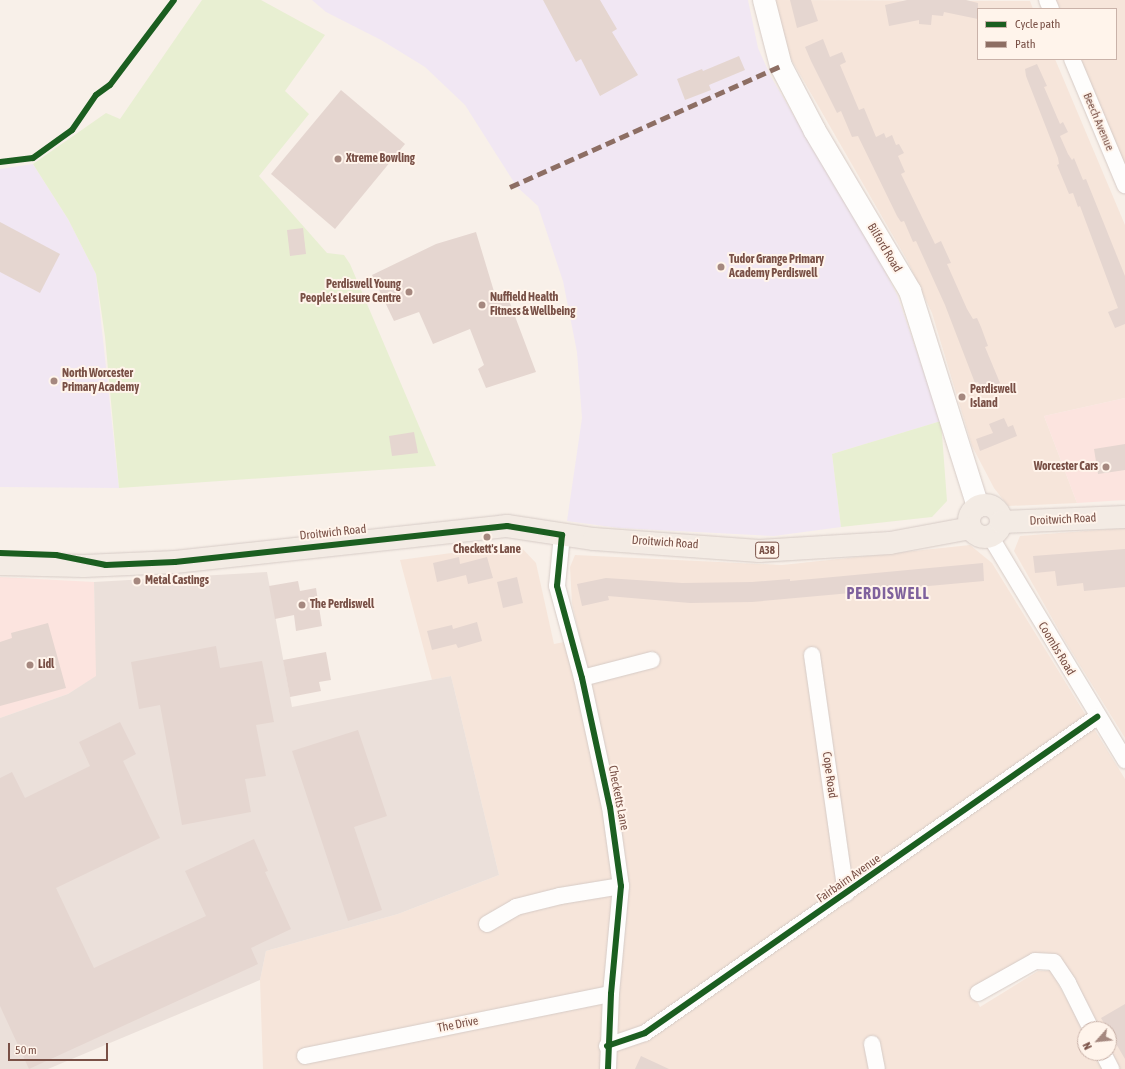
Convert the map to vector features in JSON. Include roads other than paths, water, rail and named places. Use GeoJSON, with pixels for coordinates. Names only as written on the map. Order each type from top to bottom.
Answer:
{"type":"FeatureCollection","features":[{"type":"Feature","properties":{"kind":"main road","name":"Bilford Road"},"geometry":{"type":"LineString","coordinates":[[764,0],[780,66],[815,131],[910,291],[978,507],[988,505],[994,508],[987,529]]}},
{"type":"Feature","properties":{"kind":"main road","name":"Droitwich Road"},"geometry":{"type":"LineString","coordinates":[[0,564],[84,566],[175,562],[507,526],[562,534],[758,551],[890,543],[987,529],[1125,517]]}},
{"type":"Feature","properties":{"kind":"street","name":"Beech Avenue"},"geometry":{"type":"LineString","coordinates":[[1072,60],[1125,185]]}},
{"type":"Feature","properties":{"kind":"street","name":"Coombs Road"},"geometry":{"type":"LineString","coordinates":[[987,529],[1097,717],[1125,760]]}},
{"type":"Feature","properties":{"kind":"street","name":"Checketts Lane"},"geometry":{"type":"LineString","coordinates":[[562,534],[557,586],[582,678],[610,807],[622,886],[610,994],[607,1046],[608,1069]]}},
{"type":"Feature","properties":{"kind":"street","name":"Cope Road"},"geometry":{"type":"LineString","coordinates":[[812,655],[846,894]]}},
{"type":"Feature","properties":{"kind":"street"},"geometry":{"type":"LineString","coordinates":[[582,678],[652,660]]}},
{"type":"Feature","properties":{"kind":"street","name":"Fairbairn Avenue"},"geometry":{"type":"LineString","coordinates":[[607,1046],[645,1033],[846,894],[1097,717]]}},
{"type":"Feature","properties":{"kind":"street"},"geometry":{"type":"LineString","coordinates":[[487,924],[516,907],[560,896],[622,886]]}},
{"type":"Feature","properties":{"kind":"street"},"geometry":{"type":"LineString","coordinates":[[978,993],[1035,961],[1046,960],[1054,962],[1061,971],[1087,1021]]}},
{"type":"Feature","properties":{"kind":"street","name":"The Drive"},"geometry":{"type":"LineString","coordinates":[[305,1056],[610,994]]}},
{"type":"Feature","properties":{"kind":"street"},"geometry":{"type":"LineString","coordinates":[[872,1044],[877,1069]]}},
{"type":"Feature","properties":{"kind":"place","name":"Xtreme Bowling"},"geometry":{"type":"Point","coordinates":[338,159]}},
{"type":"Feature","properties":{"kind":"place","name":"Tudor Grange Primary Academy Perdiswell"},"geometry":{"type":"Point","coordinates":[721,267]}},
{"type":"Feature","properties":{"kind":"place","name":"Perdiswell Young People's Leisure Centre"},"geometry":{"type":"Point","coordinates":[409,292]}},
{"type":"Feature","properties":{"kind":"place","name":"Nuffield Health Fitness & Wellbeing"},"geometry":{"type":"Point","coordinates":[482,305]}},
{"type":"Feature","properties":{"kind":"place","name":"North Worcester Primary Academy"},"geometry":{"type":"Point","coordinates":[54,381]}},
{"type":"Feature","properties":{"kind":"place","name":"Perdiswell Island"},"geometry":{"type":"Point","coordinates":[962,397]}},
{"type":"Feature","properties":{"kind":"place","name":"Worcester Cars"},"geometry":{"type":"Point","coordinates":[1106,467]}},
{"type":"Feature","properties":{"kind":"place","name":"Checkett's Lane"},"geometry":{"type":"Point","coordinates":[487,537]}},
{"type":"Feature","properties":{"kind":"place","name":"Metal Castings"},"geometry":{"type":"Point","coordinates":[137,581]}},
{"type":"Feature","properties":{"kind":"place","name":"The Perdiswell"},"geometry":{"type":"Point","coordinates":[302,605]}},
{"type":"Feature","properties":{"kind":"place","name":"Lidl"},"geometry":{"type":"Point","coordinates":[30,665]}},
{"type":"Feature","properties":{"kind":"district","name":"PERDISWELL"},"geometry":{"type":"Point","coordinates":[888,593]}}]}
